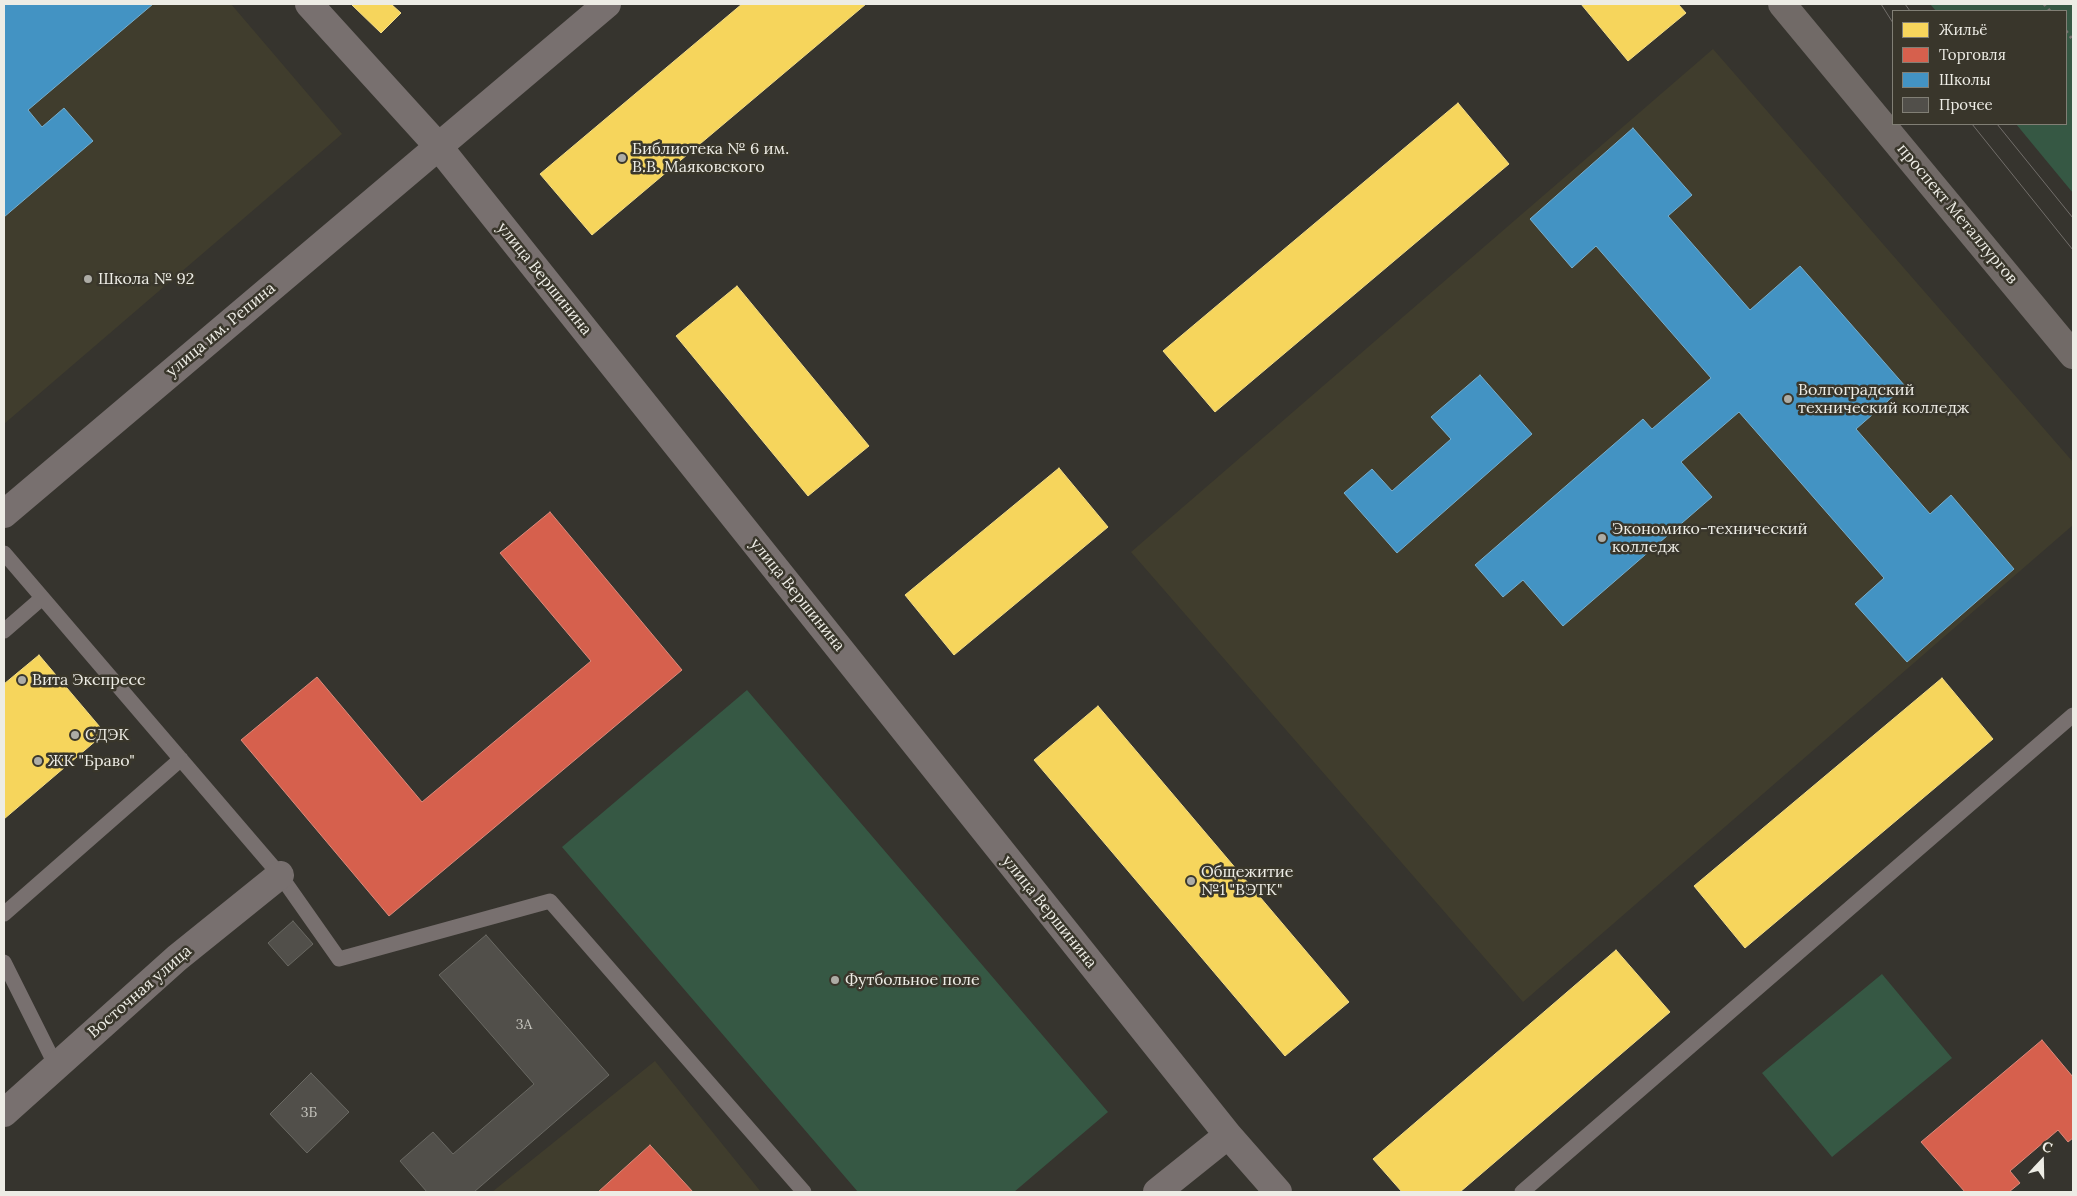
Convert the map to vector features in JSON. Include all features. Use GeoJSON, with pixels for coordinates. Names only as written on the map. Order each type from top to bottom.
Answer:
{"type":"FeatureCollection","features":[{"type":"Feature","properties":{"kind":"main road","name":"проспект Металлургов"},"geometry":{"type":"LineString","coordinates":[[1782,4],[2073,355]]}},
{"type":"Feature","properties":{"kind":"street","name":"улица Вершинина"},"geometry":{"type":"LineString","coordinates":[[310,4],[438,146],[1228,1135],[1278,1192]]}},
{"type":"Feature","properties":{"kind":"street","name":"улица им. Репина"},"geometry":{"type":"LineString","coordinates":[[4,514],[607,4]]}},
{"type":"Feature","properties":{"kind":"street","name":"Восточная улица"},"geometry":{"type":"LineString","coordinates":[[4,1113],[177,958],[280,874]]}},
{"type":"Feature","properties":{"kind":"street"},"geometry":{"type":"LineString","coordinates":[[1157,1192],[1228,1135]]}},
{"type":"Feature","properties":{"kind":"lane"},"geometry":{"type":"LineString","coordinates":[[4,553],[280,874],[339,959],[550,901],[804,1192]]}},
{"type":"Feature","properties":{"kind":"lane"},"geometry":{"type":"LineString","coordinates":[[4,631],[42,598]]}},
{"type":"Feature","properties":{"kind":"lane"},"geometry":{"type":"LineString","coordinates":[[1522,1192],[2073,715]]}},
{"type":"Feature","properties":{"kind":"lane"},"geometry":{"type":"LineString","coordinates":[[4,914],[181,759]]}},
{"type":"Feature","properties":{"kind":"lane"},"geometry":{"type":"LineString","coordinates":[[4,962],[56,1066]]}},
{"type":"Feature","properties":{"kind":"shaded area","name":"Школа № 92"},"geometry":{"type":"Polygon","coordinates":[[[4,4],[231,4],[342,134],[4,424],[4,4]]]}},
{"type":"Feature","properties":{"kind":"shaded area","name":"Экономико-технический колледж"},"geometry":{"type":"Polygon","coordinates":[[[1713,49],[2073,462],[2073,525],[1523,1002],[1131,552],[1713,49]]]}},
{"type":"Feature","properties":{"kind":"shaded area"},"geometry":{"type":"Polygon","coordinates":[[[655,1061],[761,1192],[492,1192],[655,1061]]]}},
{"type":"Feature","properties":{"kind":"green space"},"geometry":{"type":"Polygon","coordinates":[[[1930,4],[2073,4],[2073,193],[2017,125],[2067,125],[2067,10],[1935,10],[1930,4]]]}},
{"type":"Feature","properties":{"kind":"green space","name":"Футбольное поле"},"geometry":{"type":"Polygon","coordinates":[[[747,690],[1108,1112],[1014,1192],[858,1192],[562,847],[747,690]]]}},
{"type":"Feature","properties":{"kind":"green space"},"geometry":{"type":"Polygon","coordinates":[[[1882,974],[1952,1058],[1832,1157],[1762,1073],[1882,974]]]}},
{"type":"Feature","properties":{"kind":"building: Жильё"},"geometry":{"type":"Polygon","coordinates":[[[391,4],[401,13],[381,33],[352,5],[391,4]]]}},
{"type":"Feature","properties":{"kind":"building: Жильё"},"geometry":{"type":"Polygon","coordinates":[[[742,4],[866,4],[592,235],[540,174],[742,4]]]}},
{"type":"Feature","properties":{"kind":"building: Жильё"},"geometry":{"type":"Polygon","coordinates":[[[1581,4],[1678,4],[1686,13],[1628,61],[1581,4]]]}},
{"type":"Feature","properties":{"kind":"building: Жильё"},"geometry":{"type":"Polygon","coordinates":[[[1458,103],[1509,164],[1215,412],[1163,351],[1458,103]]]}},
{"type":"Feature","properties":{"kind":"building: Жильё"},"geometry":{"type":"Polygon","coordinates":[[[737,286],[869,446],[808,496],[676,336],[737,286]]]}},
{"type":"Feature","properties":{"kind":"building: Жильё"},"geometry":{"type":"Polygon","coordinates":[[[1059,468],[1108,527],[954,655],[905,595],[1059,468]]]}},
{"type":"Feature","properties":{"kind":"building: Жильё","name":"ЖК \"Браво\""},"geometry":{"type":"Polygon","coordinates":[[[39,655],[105,733],[4,819],[4,684],[39,655]]]}},
{"type":"Feature","properties":{"kind":"building: Жильё"},"geometry":{"type":"Polygon","coordinates":[[[1942,678],[1993,739],[1745,948],[1694,886],[1942,678]]]}},
{"type":"Feature","properties":{"kind":"building: Жильё","name":"Общежитие №1 \"ВЭТК\""},"geometry":{"type":"Polygon","coordinates":[[[1098,706],[1349,1002],[1285,1056],[1034,760],[1098,706]]]}},
{"type":"Feature","properties":{"kind":"building: Жильё"},"geometry":{"type":"Polygon","coordinates":[[[1616,950],[1670,1012],[1460,1192],[1402,1192],[1373,1159],[1616,950]]]}},
{"type":"Feature","properties":{"kind":"building: Торговля"},"geometry":{"type":"Polygon","coordinates":[[[550,512],[682,670],[389,916],[241,740],[317,677],[422,802],[591,661],[500,553],[550,512]]]}},
{"type":"Feature","properties":{"kind":"building: Торговля"},"geometry":{"type":"Polygon","coordinates":[[[2042,1040],[2073,1077],[2073,1138],[2068,1142],[2058,1130],[2010,1171],[2020,1183],[2009,1192],[1965,1192],[1921,1142],[2042,1040]]]}},
{"type":"Feature","properties":{"kind":"building: Торговля"},"geometry":{"type":"Polygon","coordinates":[[[650,1145],[693,1192],[598,1192],[650,1145]]]}},
{"type":"Feature","properties":{"kind":"building: Школы"},"geometry":{"type":"Polygon","coordinates":[[[153,4],[28,110],[42,127],[64,108],[93,141],[4,217],[4,5],[153,4]]]}},
{"type":"Feature","properties":{"kind":"building: Школы","name":"Волгоградский технический колледж"},"geometry":{"type":"Polygon","coordinates":[[[1633,128],[1692,195],[1668,216],[1750,310],[1800,266],[1905,386],[1856,429],[1930,514],[1951,495],[2014,569],[1907,662],[1855,604],[1884,578],[1739,412],[1681,462],[1712,497],[1563,626],[1523,580],[1503,597],[1475,565],[1643,419],[1652,429],[1711,378],[1596,246],[1572,268],[1530,219],[1633,128]]]}},
{"type":"Feature","properties":{"kind":"building: Школы"},"geometry":{"type":"Polygon","coordinates":[[[1480,375],[1532,434],[1397,553],[1344,493],[1372,469],[1392,491],[1451,439],[1431,417],[1480,375]]]}},
{"type":"Feature","properties":{"kind":"building: Прочее"},"geometry":{"type":"Polygon","coordinates":[[[293,921],[313,944],[288,966],[268,943],[293,921]]]}},
{"type":"Feature","properties":{"kind":"building: Прочее"},"geometry":{"type":"Polygon","coordinates":[[[486,935],[609,1075],[474,1192],[427,1192],[400,1161],[433,1132],[453,1154],[534,1084],[439,975],[486,935]]]}},
{"type":"Feature","properties":{"kind":"building: Прочее"},"geometry":{"type":"Polygon","coordinates":[[[311,1073],[349,1112],[307,1153],[270,1114],[311,1073]]]}},
{"type":"Feature","properties":{"kind":"tram line"},"geometry":{"type":"LineString","coordinates":[[1881,4],[1892,21]]}},
{"type":"Feature","properties":{"kind":"tram line"},"geometry":{"type":"LineString","coordinates":[[1905,4],[1909,10]]}},
{"type":"Feature","properties":{"kind":"tram line"},"geometry":{"type":"LineString","coordinates":[[1973,125],[2073,250]]}},
{"type":"Feature","properties":{"kind":"tram line"},"geometry":{"type":"LineString","coordinates":[[1998,125],[2073,218]]}},
{"type":"Feature","properties":{"kind":"place","name":"Библиотека № 6 им. В.В. Маяковского"},"geometry":{"type":"Point","coordinates":[622,158]}},
{"type":"Feature","properties":{"kind":"place","name":"Школа № 92"},"geometry":{"type":"Point","coordinates":[88,279]}},
{"type":"Feature","properties":{"kind":"place","name":"Волгоградский технический колледж"},"geometry":{"type":"Point","coordinates":[1788,399]}},
{"type":"Feature","properties":{"kind":"place","name":"Экономико-технический колледж"},"geometry":{"type":"Point","coordinates":[1602,538]}},
{"type":"Feature","properties":{"kind":"place","name":"Вита Экспресс"},"geometry":{"type":"Point","coordinates":[22,680]}},
{"type":"Feature","properties":{"kind":"place","name":"СДЭК"},"geometry":{"type":"Point","coordinates":[75,735]}},
{"type":"Feature","properties":{"kind":"place","name":"ЖК \"Браво\""},"geometry":{"type":"Point","coordinates":[38,761]}},
{"type":"Feature","properties":{"kind":"place","name":"Общежитие №1 \"ВЭТК\""},"geometry":{"type":"Point","coordinates":[1191,881]}},
{"type":"Feature","properties":{"kind":"place","name":"Футбольное поле"},"geometry":{"type":"Point","coordinates":[835,980]}}]}
